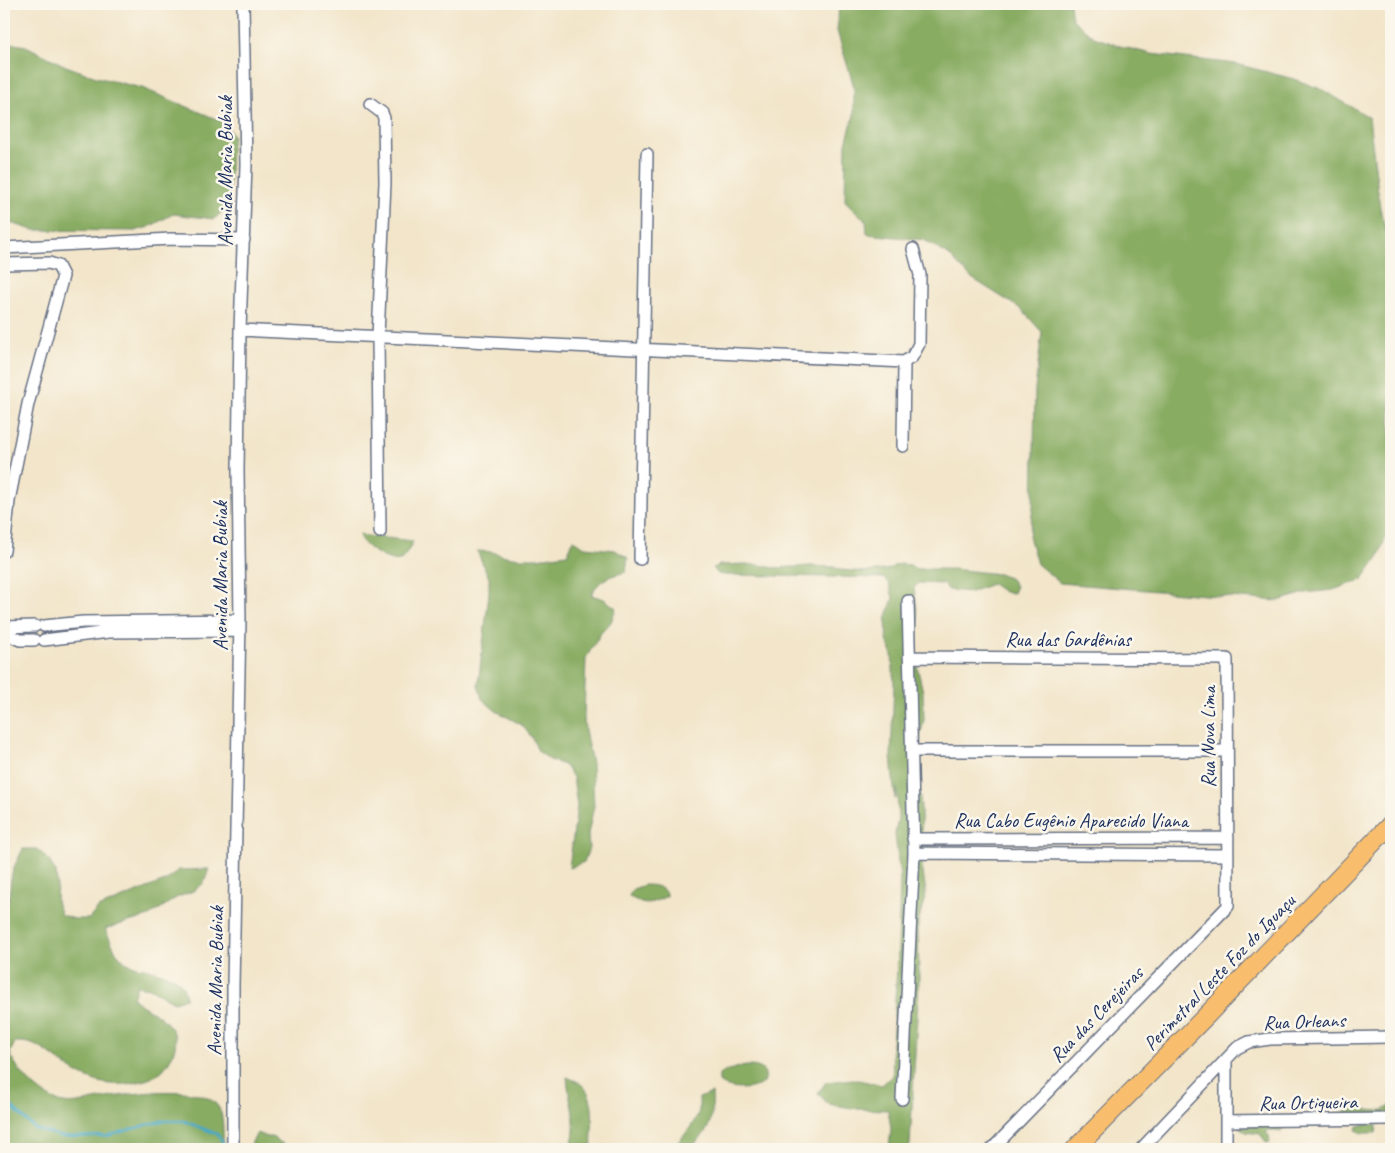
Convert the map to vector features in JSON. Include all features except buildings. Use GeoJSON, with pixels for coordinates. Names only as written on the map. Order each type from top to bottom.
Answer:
{"type":"FeatureCollection","features":[{"type":"Feature","properties":{"kind":"highway","name":"Perimetral Leste Foz do Iguaçu"},"geometry":{"type":"LineString","coordinates":[[1075,1149],[1391,824]]}},
{"type":"Feature","properties":{"kind":"street","name":"Avenida Maria Bubiak"},"geometry":{"type":"LineString","coordinates":[[232,1149],[239,626],[238,461],[240,330],[246,165],[243,4]]}},
{"type":"Feature","properties":{"kind":"street"},"geometry":{"type":"LineString","coordinates":[[370,104],[382,113],[384,118],[386,156],[378,336],[380,532]]}},
{"type":"Feature","properties":{"kind":"street"},"geometry":{"type":"LineString","coordinates":[[640,558],[647,154]]}},
{"type":"Feature","properties":{"kind":"street"},"geometry":{"type":"LineString","coordinates":[[4,248],[170,239],[244,240]]}},
{"type":"Feature","properties":{"kind":"street"},"geometry":{"type":"LineString","coordinates":[[240,330],[904,362],[912,357],[919,344],[920,275],[912,249]]}},
{"type":"Feature","properties":{"kind":"street"},"geometry":{"type":"LineString","coordinates":[[4,264],[50,263],[58,266],[63,276],[28,404],[9,501],[4,551]]}},
{"type":"Feature","properties":{"kind":"street"},"geometry":{"type":"LineString","coordinates":[[903,446],[904,362]]}},
{"type":"Feature","properties":{"kind":"street"},"geometry":{"type":"LineString","coordinates":[[902,1099],[914,853],[908,602]]}},
{"type":"Feature","properties":{"kind":"street"},"geometry":{"type":"LineString","coordinates":[[4,627],[12,625],[44,626],[83,622],[239,626]]}},
{"type":"Feature","properties":{"kind":"street"},"geometry":{"type":"LineString","coordinates":[[44,626],[51,632],[44,640]]}},
{"type":"Feature","properties":{"kind":"street"},"geometry":{"type":"LineString","coordinates":[[4,633],[20,640],[44,640],[109,632],[239,626]]}},
{"type":"Feature","properties":{"kind":"street","name":"Rua das Gardênias"},"geometry":{"type":"LineString","coordinates":[[910,657],[1227,659]]}},
{"type":"Feature","properties":{"kind":"street","name":"Rua Nova Lima"},"geometry":{"type":"LineString","coordinates":[[1227,659],[1228,906]]}},
{"type":"Feature","properties":{"kind":"street"},"geometry":{"type":"LineString","coordinates":[[912,751],[1226,751]]}},
{"type":"Feature","properties":{"kind":"street","name":"Rua Cabo Eugênio Aparecido Viana"},"geometry":{"type":"LineString","coordinates":[[914,840],[1228,838]]}},
{"type":"Feature","properties":{"kind":"street","name":"Rua Cabo Eugênio Aparecido Viana"},"geometry":{"type":"LineString","coordinates":[[914,853],[1227,855]]}},
{"type":"Feature","properties":{"kind":"street","name":"Rua das Cerejeiras"},"geometry":{"type":"LineString","coordinates":[[992,1149],[1228,906]]}},
{"type":"Feature","properties":{"kind":"street","name":"Rua Orleans"},"geometry":{"type":"LineString","coordinates":[[1141,1149],[1226,1062],[1237,1048],[1249,1042],[1285,1039],[1391,1037]]}},
{"type":"Feature","properties":{"kind":"street"},"geometry":{"type":"LineString","coordinates":[[1226,1062],[1226,1149]]}},
{"type":"Feature","properties":{"kind":"street","name":"Rua Ortigueira"},"geometry":{"type":"LineString","coordinates":[[1226,1121],[1391,1119]]}},
{"type":"Feature","properties":{"kind":"green space"},"geometry":{"type":"Polygon","coordinates":[[[839,4],[1070,4],[1072,19],[1094,37],[1151,54],[1236,64],[1294,79],[1321,89],[1369,117],[1380,208],[1391,251],[1390,525],[1379,556],[1362,580],[1333,590],[1305,593],[1278,601],[1060,583],[1037,564],[1029,536],[1033,507],[1035,389],[1042,332],[1021,309],[970,277],[950,256],[924,240],[867,234],[866,221],[845,201],[846,143],[854,115],[854,87],[837,31],[839,4]]]}},
{"type":"Feature","properties":{"kind":"green space"},"geometry":{"type":"Polygon","coordinates":[[[4,42],[26,46],[66,66],[96,77],[142,88],[226,123],[233,136],[229,192],[223,211],[214,219],[173,214],[149,227],[135,231],[33,230],[4,221],[4,42]]]}},
{"type":"Feature","properties":{"kind":"green space"},"geometry":{"type":"Polygon","coordinates":[[[359,535],[413,541],[402,559],[391,560],[371,549],[359,535]]]}},
{"type":"Feature","properties":{"kind":"green space"},"geometry":{"type":"Polygon","coordinates":[[[573,540],[585,547],[615,550],[628,558],[626,572],[605,579],[591,595],[604,599],[616,608],[611,622],[601,633],[586,658],[584,717],[592,763],[594,806],[588,834],[589,848],[584,862],[569,868],[577,806],[573,777],[564,765],[550,760],[538,751],[532,738],[522,725],[496,711],[482,699],[478,685],[489,593],[489,578],[477,551],[520,558],[538,558],[567,554],[573,540]]]}},
{"type":"Feature","properties":{"kind":"green space"},"geometry":{"type":"Polygon","coordinates":[[[745,564],[769,566],[772,568],[834,567],[840,570],[868,572],[890,569],[895,565],[902,564],[910,565],[916,569],[953,569],[999,574],[1011,579],[1016,586],[1013,593],[1004,592],[992,584],[971,592],[948,590],[943,584],[919,583],[914,588],[918,617],[915,657],[923,692],[924,720],[917,749],[922,865],[926,893],[918,923],[919,981],[910,1145],[908,1149],[889,1149],[891,1128],[888,1110],[858,1109],[828,1104],[818,1093],[826,1082],[853,1079],[882,1085],[893,1075],[892,1045],[898,953],[900,878],[895,834],[898,819],[897,788],[895,799],[891,756],[894,684],[892,655],[887,640],[886,619],[893,598],[889,583],[883,578],[725,575],[718,574],[713,568],[720,565],[745,564]]]}},
{"type":"Feature","properties":{"kind":"green space"},"geometry":{"type":"Polygon","coordinates":[[[23,849],[37,849],[48,859],[56,872],[56,901],[61,915],[75,919],[89,919],[98,908],[167,880],[178,870],[209,869],[204,883],[193,891],[176,898],[149,916],[105,929],[116,952],[125,962],[174,977],[183,986],[186,998],[174,1002],[150,988],[137,986],[133,998],[164,1020],[174,1033],[176,1040],[175,1048],[163,1070],[151,1078],[133,1083],[104,1083],[78,1074],[40,1048],[29,1043],[15,1042],[10,1053],[17,1067],[28,1081],[48,1097],[64,1103],[78,1103],[131,1094],[175,1091],[194,1093],[209,1099],[219,1108],[221,1113],[224,1149],[4,1149],[4,910],[9,900],[10,883],[15,864],[23,849]]]}},
{"type":"Feature","properties":{"kind":"green space"},"geometry":{"type":"Polygon","coordinates":[[[644,885],[661,888],[667,896],[644,903],[629,896],[633,889],[644,885]]]}},
{"type":"Feature","properties":{"kind":"green space"},"geometry":{"type":"Polygon","coordinates":[[[747,1066],[764,1071],[764,1083],[754,1087],[735,1089],[719,1082],[719,1075],[722,1073],[747,1066]]]}},
{"type":"Feature","properties":{"kind":"green space"},"geometry":{"type":"Polygon","coordinates":[[[567,1077],[581,1084],[587,1090],[590,1098],[592,1106],[592,1149],[570,1149],[573,1139],[574,1121],[567,1077]]]}},
{"type":"Feature","properties":{"kind":"green space"},"geometry":{"type":"Polygon","coordinates":[[[712,1093],[710,1122],[705,1133],[694,1144],[694,1149],[667,1149],[681,1139],[693,1124],[699,1112],[699,1098],[712,1093]]]}},
{"type":"Feature","properties":{"kind":"green space"},"geometry":{"type":"Polygon","coordinates":[[[1391,1105],[1391,1116],[1341,1115],[1352,1109],[1379,1110],[1386,1109],[1391,1105]]]}},
{"type":"Feature","properties":{"kind":"green space"},"geometry":{"type":"Polygon","coordinates":[[[1377,1125],[1376,1133],[1363,1133],[1356,1130],[1357,1126],[1377,1125]]]}},
{"type":"Feature","properties":{"kind":"green space"},"geometry":{"type":"Polygon","coordinates":[[[1282,1126],[1283,1129],[1281,1132],[1268,1130],[1266,1133],[1269,1135],[1270,1142],[1267,1143],[1260,1134],[1246,1132],[1240,1127],[1282,1126]]]}},
{"type":"Feature","properties":{"kind":"green space"},"geometry":{"type":"Polygon","coordinates":[[[257,1133],[272,1137],[291,1149],[251,1149],[252,1142],[257,1133]]]}},
{"type":"Feature","properties":{"kind":"waterway"},"geometry":{"type":"LineString","coordinates":[[4,1099],[35,1129],[63,1137],[107,1136],[161,1121],[184,1121],[217,1134],[223,1142]]}}]}
